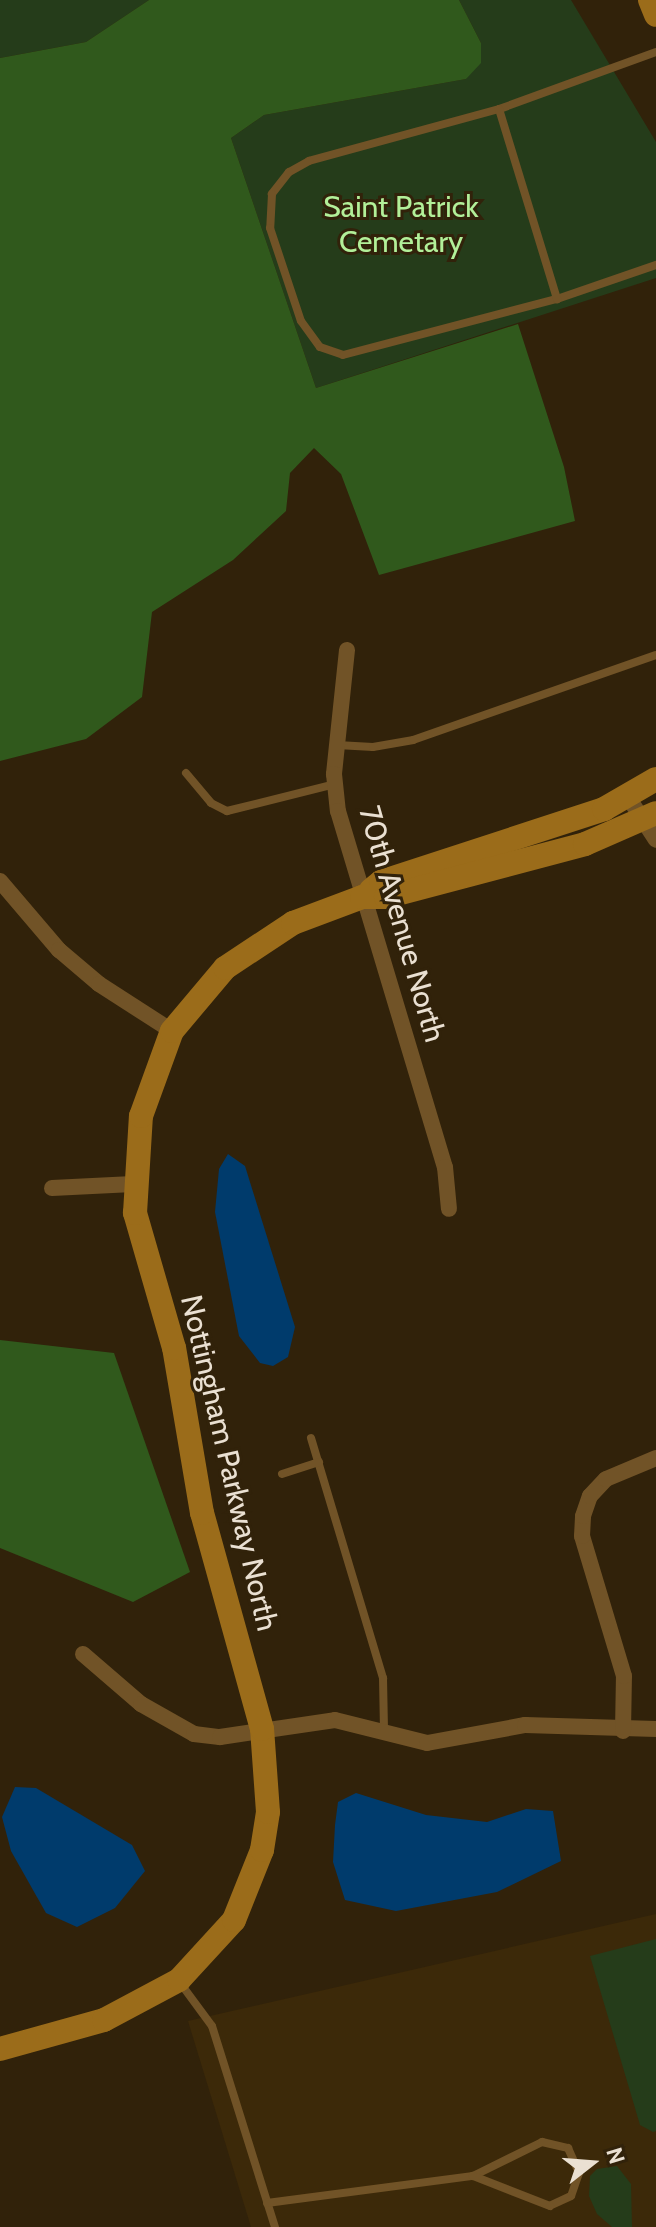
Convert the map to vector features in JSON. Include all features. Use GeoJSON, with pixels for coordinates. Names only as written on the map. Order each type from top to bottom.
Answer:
{"type":"FeatureCollection","features":[{"type":"Feature","properties":{"kind":"street"},"geometry":{"type":"LineString","coordinates":[[650,0],[656,15]]}},
{"type":"Feature","properties":{"kind":"street","name":"70th Avenue North"},"geometry":{"type":"LineString","coordinates":[[347,650],[336,745],[335,784],[362,897],[445,1167],[449,1209]]}},
{"type":"Feature","properties":{"kind":"street","name":"Nottingham Parkway North"},"geometry":{"type":"LineString","coordinates":[[0,2049],[104,2020],[179,1980],[217,1942],[251,1887],[268,1812],[262,1729],[202,1513],[187,1407],[144,1252],[133,1184],[141,1116],[172,1031],[194,1001],[255,943],[293,923],[362,897],[381,882],[628,797],[656,779]]}},
{"type":"Feature","properties":{"kind":"street"},"geometry":{"type":"LineString","coordinates":[[628,797],[652,825]]}},
{"type":"Feature","properties":{"kind":"street","name":"Nottingham Parkway North"},"geometry":{"type":"LineString","coordinates":[[362,897],[386,897],[652,825]]}},
{"type":"Feature","properties":{"kind":"street"},"geometry":{"type":"LineString","coordinates":[[0,881],[59,950],[99,984],[172,1031]]}},
{"type":"Feature","properties":{"kind":"street"},"geometry":{"type":"LineString","coordinates":[[52,1188],[133,1184]]}},
{"type":"Feature","properties":{"kind":"street"},"geometry":{"type":"LineString","coordinates":[[623,1731],[624,1676],[582,1536],[583,1516],[590,1496],[606,1479],[656,1458]]}},
{"type":"Feature","properties":{"kind":"street"},"geometry":{"type":"LineString","coordinates":[[83,1654],[169,1724],[220,1737],[335,1720],[427,1743],[525,1725],[623,1731],[656,1729]]}},
{"type":"Feature","properties":{"kind":"lane"},"geometry":{"type":"LineString","coordinates":[[656,52],[499,109],[309,161],[289,172],[272,194],[270,228],[301,321],[320,347],[343,355],[557,299],[656,265]]}},
{"type":"Feature","properties":{"kind":"lane"},"geometry":{"type":"LineString","coordinates":[[499,109],[557,299]]}},
{"type":"Feature","properties":{"kind":"lane"},"geometry":{"type":"LineString","coordinates":[[336,745],[373,747],[413,740],[656,655]]}},
{"type":"Feature","properties":{"kind":"lane"},"geometry":{"type":"LineString","coordinates":[[186,773],[211,803],[227,811],[335,784]]}},
{"type":"Feature","properties":{"kind":"lane"},"geometry":{"type":"LineString","coordinates":[[311,1438],[383,1678],[384,1730]]}},
{"type":"Feature","properties":{"kind":"lane"},"geometry":{"type":"LineString","coordinates":[[282,1474],[319,1462]]}},
{"type":"Feature","properties":{"kind":"lane"},"geometry":{"type":"LineString","coordinates":[[179,1980],[212,2026],[275,2227]]}},
{"type":"Feature","properties":{"kind":"lane"},"geometry":{"type":"LineString","coordinates":[[267,2203],[473,2176],[549,2142],[568,2148],[579,2173],[571,2196],[550,2206],[473,2176]]}},
{"type":"Feature","properties":{"kind":"shaded area"},"geometry":{"type":"Polygon","coordinates":[[[656,1914],[656,2227],[251,2227],[188,2021],[656,1914]]]}},
{"type":"Feature","properties":{"kind":"green space"},"geometry":{"type":"Polygon","coordinates":[[[0,0],[149,0],[86,42],[0,58],[0,0]]]}},
{"type":"Feature","properties":{"kind":"green space"},"geometry":{"type":"Polygon","coordinates":[[[149,0],[459,0],[481,43],[481,63],[466,79],[264,115],[231,138],[316,388],[518,324],[564,467],[575,521],[379,575],[341,474],[314,448],[290,473],[286,511],[233,560],[152,612],[142,697],[86,739],[0,761],[0,58],[86,42],[149,0]]]}},
{"type":"Feature","properties":{"kind":"green space","name":"Saint Patrick Cemetary"},"geometry":{"type":"Polygon","coordinates":[[[459,0],[571,0],[656,142],[656,278],[316,388],[231,138],[264,115],[466,79],[481,43],[459,0]]]}},
{"type":"Feature","properties":{"kind":"green space"},"geometry":{"type":"Polygon","coordinates":[[[0,1340],[114,1353],[190,1572],[133,1602],[0,1548],[0,1340]]]}},
{"type":"Feature","properties":{"kind":"green space"},"geometry":{"type":"Polygon","coordinates":[[[656,1939],[656,2131],[653,2132],[640,2125],[590,1956],[656,1939]]]}},
{"type":"Feature","properties":{"kind":"green space"},"geometry":{"type":"Polygon","coordinates":[[[617,2166],[631,2184],[632,2227],[612,2227],[597,2214],[589,2196],[590,2176],[597,2169],[617,2166]]]}},
{"type":"Feature","properties":{"kind":"water"},"geometry":{"type":"Polygon","coordinates":[[[228,1154],[245,1166],[295,1327],[288,1357],[273,1366],[260,1363],[239,1336],[215,1212],[219,1169],[228,1154]]]}},
{"type":"Feature","properties":{"kind":"water"},"geometry":{"type":"Polygon","coordinates":[[[15,1787],[36,1788],[132,1845],[145,1871],[115,1908],[77,1927],[46,1913],[11,1851],[2,1817],[15,1787]]]}},
{"type":"Feature","properties":{"kind":"water"},"geometry":{"type":"Polygon","coordinates":[[[356,1793],[426,1815],[487,1822],[526,1809],[553,1811],[561,1861],[497,1892],[396,1911],[345,1900],[333,1862],[335,1825],[338,1802],[356,1793]]]}}]}
